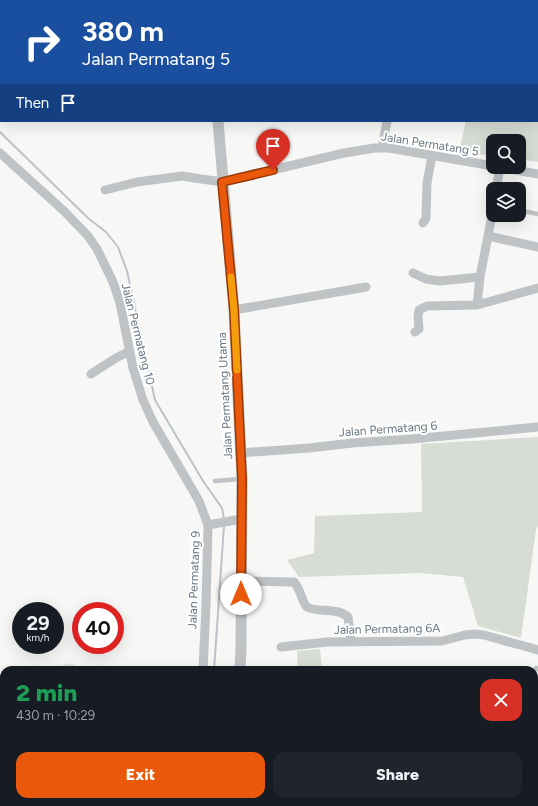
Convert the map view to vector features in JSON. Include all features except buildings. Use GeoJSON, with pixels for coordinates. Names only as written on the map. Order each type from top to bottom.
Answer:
{"type":"FeatureCollection","features":[{"type":"Feature","properties":{"kind":"street","name":"Jalan Permatang Utama"},"geometry":{"type":"LineString","coordinates":[[218,122],[234,310],[242,479],[237,519],[241,581],[242,648],[240,666]]}},
{"type":"Feature","properties":{"kind":"street"},"geometry":{"type":"LineString","coordinates":[[382,148],[387,122]]}},
{"type":"Feature","properties":{"kind":"street","name":"Jalan Permatang 5"},"geometry":{"type":"LineString","coordinates":[[222,182],[344,153],[375,148],[389,148],[486,165]]}},
{"type":"Feature","properties":{"kind":"street","name":"Jalan Permatang 10"},"geometry":{"type":"LineString","coordinates":[[0,153],[64,211],[88,236],[97,248],[113,282],[120,303],[133,368],[143,400],[153,422],[199,501],[210,525]]}},
{"type":"Feature","properties":{"kind":"street"},"geometry":{"type":"LineString","coordinates":[[423,223],[426,218],[427,183],[432,156]]}},
{"type":"Feature","properties":{"kind":"street"},"geometry":{"type":"LineString","coordinates":[[526,172],[538,174]]}},
{"type":"Feature","properties":{"kind":"street"},"geometry":{"type":"LineString","coordinates":[[105,190],[137,182],[182,176],[222,182]]}},
{"type":"Feature","properties":{"kind":"street"},"geometry":{"type":"LineString","coordinates":[[476,305],[491,222]]}},
{"type":"Feature","properties":{"kind":"street"},"geometry":{"type":"LineString","coordinates":[[488,236],[538,247]]}},
{"type":"Feature","properties":{"kind":"street"},"geometry":{"type":"LineString","coordinates":[[413,273],[426,279],[440,281],[480,277]]}},
{"type":"Feature","properties":{"kind":"street"},"geometry":{"type":"LineString","coordinates":[[234,310],[366,287]]}},
{"type":"Feature","properties":{"kind":"street"},"geometry":{"type":"LineString","coordinates":[[415,332],[419,329],[419,310],[427,306],[476,305],[538,288]]}},
{"type":"Feature","properties":{"kind":"street"},"geometry":{"type":"LineString","coordinates":[[91,374],[130,351]]}},
{"type":"Feature","properties":{"kind":"street","name":"Jalan Permatang 6"},"geometry":{"type":"LineString","coordinates":[[240,453],[352,443],[420,439],[538,427]]}},
{"type":"Feature","properties":{"kind":"street","name":"Jalan Permatang 9"},"geometry":{"type":"LineString","coordinates":[[203,666],[210,525],[237,519]]}},
{"type":"Feature","properties":{"kind":"street"},"geometry":{"type":"LineString","coordinates":[[241,581],[294,582],[301,592],[307,607],[334,612],[348,617],[351,642]]}},
{"type":"Feature","properties":{"kind":"street","name":"Jalan Permatang 6A"},"geometry":{"type":"LineString","coordinates":[[281,647],[327,642],[442,641],[475,634],[484,635],[538,650]]}},
{"type":"Feature","properties":{"kind":"lane"},"geometry":{"type":"LineString","coordinates":[[526,211],[538,214]]}},
{"type":"Feature","properties":{"kind":"lane"},"geometry":{"type":"LineString","coordinates":[[215,481],[242,479]]}},
{"type":"Feature","properties":{"kind":"shaded area"},"geometry":{"type":"Polygon","coordinates":[[[466,122],[538,122],[538,162],[526,160],[526,134],[486,134],[486,155],[459,152],[466,122]]]}},
{"type":"Feature","properties":{"kind":"shaded area"},"geometry":{"type":"Polygon","coordinates":[[[538,437],[538,526],[536,530],[521,638],[478,626],[463,577],[421,573],[299,577],[287,560],[314,553],[315,516],[422,512],[421,444],[538,437]]]}},
{"type":"Feature","properties":{"kind":"shaded area"},"geometry":{"type":"Polygon","coordinates":[[[320,649],[322,666],[298,666],[297,651],[320,649]]]}},
{"type":"Feature","properties":{"kind":"shaded area"},"geometry":{"type":"Polygon","coordinates":[[[73,663],[74,666],[56,666],[73,663]]]}},
{"type":"Feature","properties":{"kind":"waterway"},"geometry":{"type":"LineString","coordinates":[[0,132],[88,218],[106,232],[118,247],[127,271],[155,400],[203,481],[222,508],[224,519]]}},
{"type":"Feature","properties":{"kind":"waterway"},"geometry":{"type":"LineString","coordinates":[[214,666],[224,526]]}},
{"type":"Feature","properties":{"kind":"slow traffic"},"geometry":{"type":"LineString","coordinates":[[231,277],[237,370]]}},
{"type":"Feature","properties":{"kind":"route"},"geometry":{"type":"LineString","coordinates":[[241,594],[242,479],[234,310],[222,182],[273,170]]}}]}
